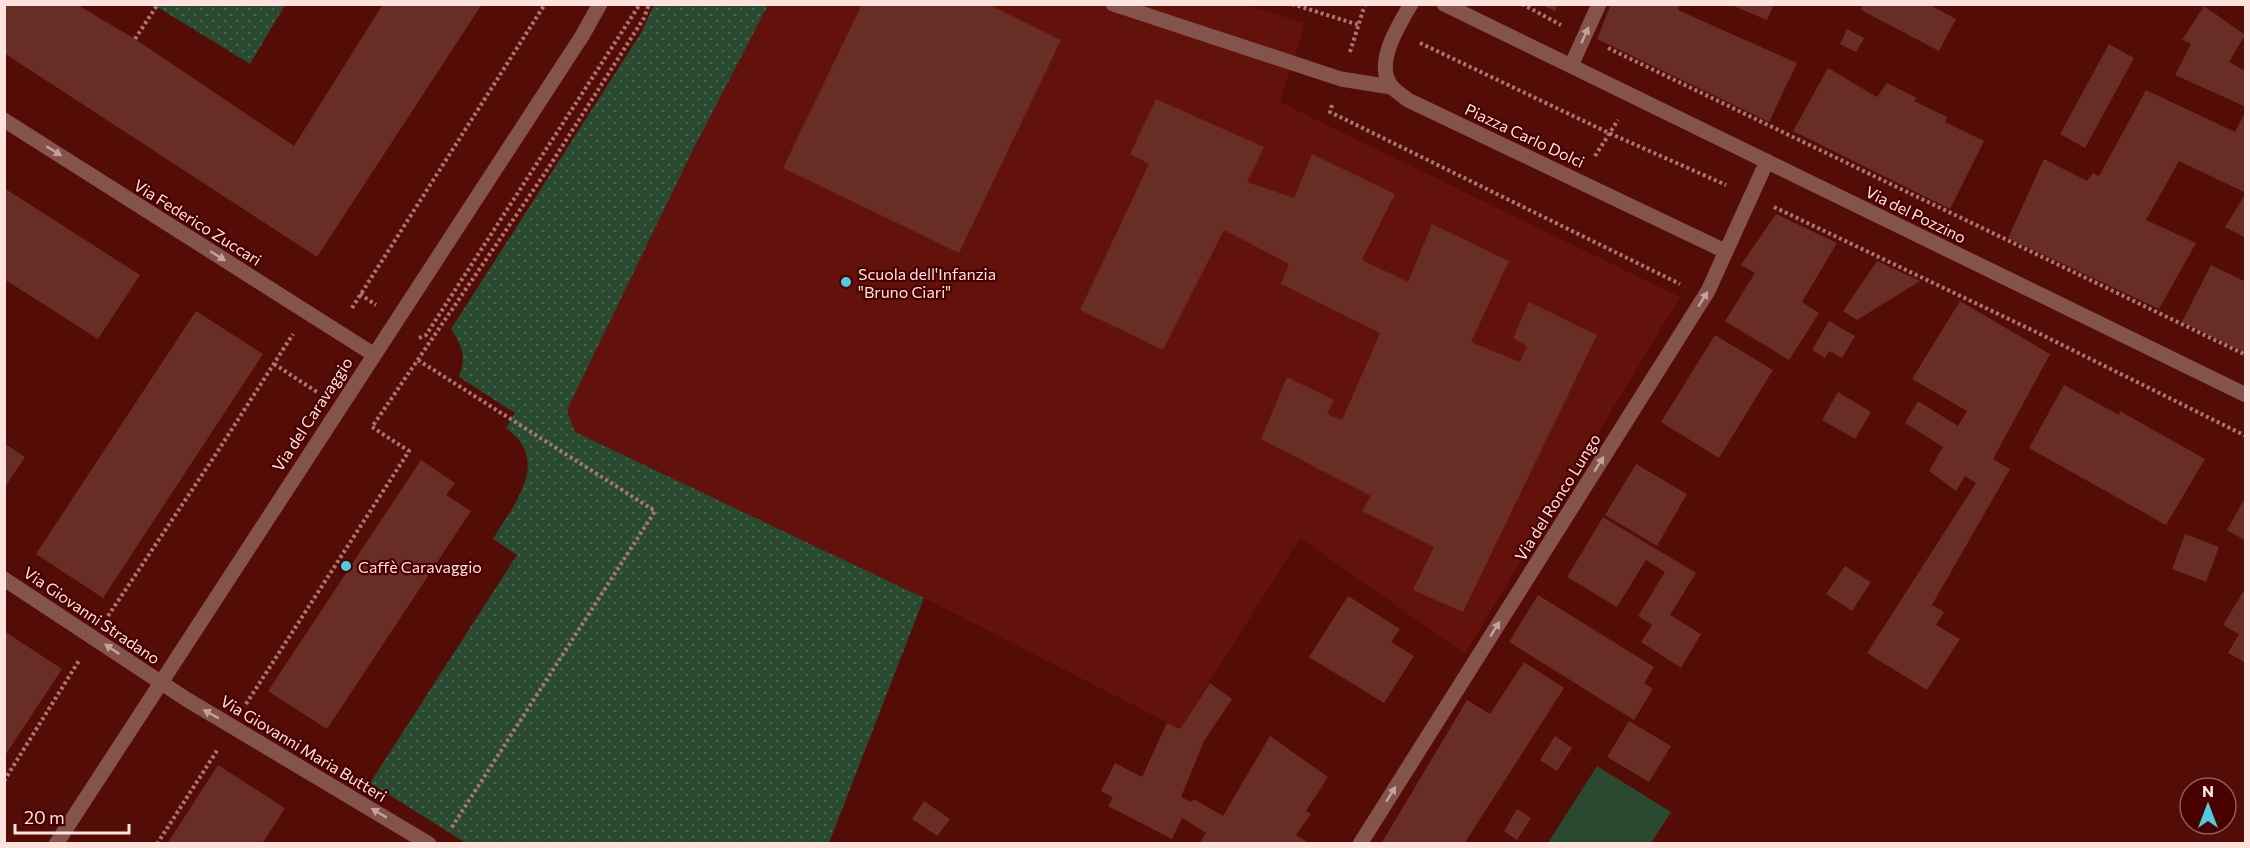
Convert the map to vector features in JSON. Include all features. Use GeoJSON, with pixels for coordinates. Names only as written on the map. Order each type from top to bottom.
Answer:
{"type":"FeatureCollection","features":[{"type":"Feature","properties":{"kind":"street","name":"Via del Caravaggio"},"geometry":{"type":"LineString","coordinates":[[56,843],[582,36],[600,4]]}},
{"type":"Feature","properties":{"kind":"street"},"geometry":{"type":"LineString","coordinates":[[1113,4],[1341,80],[1391,87],[1385,68],[1394,35],[1411,4]]}},
{"type":"Feature","properties":{"kind":"street","name":"Via del Pozzino"},"geometry":{"type":"LineString","coordinates":[[1444,4],[2246,394]]}},
{"type":"Feature","properties":{"kind":"street"},"geometry":{"type":"LineString","coordinates":[[1571,66],[1599,4]]}},
{"type":"Feature","properties":{"kind":"street","name":"Piazza Carlo Dolci"},"geometry":{"type":"LineString","coordinates":[[1391,87],[1408,100],[1725,251]]}},
{"type":"Feature","properties":{"kind":"street","name":"Via Federico Zuccari"},"geometry":{"type":"LineString","coordinates":[[4,120],[373,354]]}},
{"type":"Feature","properties":{"kind":"street","name":"Via del Ronco Lungo"},"geometry":{"type":"LineString","coordinates":[[1359,843],[1705,296],[1767,161]]}},
{"type":"Feature","properties":{"kind":"street","name":"Via Giovanni Stradano"},"geometry":{"type":"LineString","coordinates":[[4,579],[160,682]]}},
{"type":"Feature","properties":{"kind":"street","name":"Via Giovanni Maria Butteri"},"geometry":{"type":"LineString","coordinates":[[160,682],[429,843]]}},
{"type":"Feature","properties":{"kind":"path"},"geometry":{"type":"LineString","coordinates":[[135,39],[158,4]]}},
{"type":"Feature","properties":{"kind":"path"},"geometry":{"type":"LineString","coordinates":[[346,316],[545,4]]}},
{"type":"Feature","properties":{"kind":"path"},"geometry":{"type":"LineString","coordinates":[[241,712],[409,451],[372,427],[553,160],[644,18],[649,4]]}},
{"type":"Feature","properties":{"kind":"path"},"geometry":{"type":"LineString","coordinates":[[1292,4],[1359,25]]}},
{"type":"Feature","properties":{"kind":"path"},"geometry":{"type":"LineString","coordinates":[[1365,4],[1330,112],[1705,296]]}},
{"type":"Feature","properties":{"kind":"path"},"geometry":{"type":"LineString","coordinates":[[1522,4],[1585,37],[2246,355]]}},
{"type":"Feature","properties":{"kind":"path"},"geometry":{"type":"LineString","coordinates":[[1394,35],[1425,44],[1609,133],[1751,197],[2036,332],[2246,436]]}},
{"type":"Feature","properties":{"kind":"path"},"geometry":{"type":"LineString","coordinates":[[1595,156],[1618,120]]}},
{"type":"Feature","properties":{"kind":"path"},"geometry":{"type":"LineString","coordinates":[[360,294],[376,305]]}},
{"type":"Feature","properties":{"kind":"path"},"geometry":{"type":"LineString","coordinates":[[108,616],[293,333]]}},
{"type":"Feature","properties":{"kind":"path"},"geometry":{"type":"LineString","coordinates":[[418,360],[655,511],[448,833]]}},
{"type":"Feature","properties":{"kind":"path"},"geometry":{"type":"LineString","coordinates":[[274,363],[317,392]]}},
{"type":"Feature","properties":{"kind":"path"},"geometry":{"type":"LineString","coordinates":[[4,781],[80,659]]}},
{"type":"Feature","properties":{"kind":"path"},"geometry":{"type":"LineString","coordinates":[[157,843],[221,743]]}},
{"type":"Feature","properties":{"kind":"shaded area"},"geometry":{"type":"Polygon","coordinates":[[[1243,4],[1305,23],[1280,102],[1680,297],[1465,654],[1300,538],[1180,729],[924,598],[575,432],[567,410],[691,154],[768,5],[1243,4]]]}},
{"type":"Feature","properties":{"kind":"green space"},"geometry":{"type":"Polygon","coordinates":[[[154,5],[285,5],[250,64],[154,5]]]}},
{"type":"Feature","properties":{"kind":"green space"},"geometry":{"type":"Polygon","coordinates":[[[654,5],[768,5],[691,154],[567,410],[575,432],[924,598],[829,843],[466,843],[370,783],[517,555],[493,539],[525,483],[528,468],[526,454],[520,441],[506,428],[515,413],[459,377],[462,352],[451,329],[641,33],[654,5]]]}},
{"type":"Feature","properties":{"kind":"green space"},"geometry":{"type":"Polygon","coordinates":[[[1597,766],[1671,812],[1651,843],[1548,843],[1597,766]]]}},
{"type":"Feature","properties":{"kind":"building"},"geometry":{"type":"Polygon","coordinates":[[[4,4],[76,4],[135,39],[294,146],[383,4],[482,4],[317,257],[4,53],[4,4]]]}},
{"type":"Feature","properties":{"kind":"building"},"geometry":{"type":"Polygon","coordinates":[[[862,4],[987,4],[1061,40],[959,253],[783,168],[862,4]]]}},
{"type":"Feature","properties":{"kind":"building"},"geometry":{"type":"Polygon","coordinates":[[[1540,4],[1558,4],[1555,11],[1540,4]]]}},
{"type":"Feature","properties":{"kind":"building"},"geometry":{"type":"Polygon","coordinates":[[[1611,4],[1680,4],[1678,10],[1797,63],[1769,122],[1597,39],[1611,4]]]}},
{"type":"Feature","properties":{"kind":"building"},"geometry":{"type":"Polygon","coordinates":[[[1729,4],[1774,4],[1767,20],[1729,4]]]}},
{"type":"Feature","properties":{"kind":"building"},"geometry":{"type":"Polygon","coordinates":[[[1863,4],[1928,4],[1956,19],[1939,51],[1861,10],[1863,4]]]}},
{"type":"Feature","properties":{"kind":"building"},"geometry":{"type":"Polygon","coordinates":[[[2204,6],[2245,35],[2229,62],[2246,71],[2246,107],[2175,75],[2191,44],[2182,40],[2204,6]]]}},
{"type":"Feature","properties":{"kind":"building"},"geometry":{"type":"Polygon","coordinates":[[[1847,29],[1864,38],[1856,52],[1840,44],[1847,29]]]}},
{"type":"Feature","properties":{"kind":"building"},"geometry":{"type":"Polygon","coordinates":[[[2109,44],[2134,58],[2085,148],[2060,134],[2109,44]]]}},
{"type":"Feature","properties":{"kind":"building"},"geometry":{"type":"Polygon","coordinates":[[[1828,68],[1877,97],[1887,83],[1917,98],[1914,101],[1947,117],[1945,122],[1984,141],[1950,209],[1793,131],[1828,68]]]}},
{"type":"Feature","properties":{"kind":"building"},"geometry":{"type":"Polygon","coordinates":[[[2146,90],[2235,132],[2246,111],[2246,193],[2179,161],[2146,220],[2196,243],[2159,309],[2008,238],[2044,159],[2087,181],[2093,173],[2099,176],[2146,90]]]}},
{"type":"Feature","properties":{"kind":"building"},"geometry":{"type":"Polygon","coordinates":[[[1156,99],[1264,147],[1247,182],[1294,198],[1312,154],[1395,194],[1362,260],[1408,282],[1432,224],[1509,261],[1471,342],[1520,362],[1527,346],[1513,338],[1529,302],[1597,335],[1463,612],[1413,590],[1434,547],[1362,511],[1371,496],[1261,439],[1287,377],[1334,400],[1327,414],[1342,420],[1380,333],[1281,284],[1289,264],[1224,230],[1163,350],[1080,310],[1149,164],[1130,154],[1156,99]]]}},
{"type":"Feature","properties":{"kind":"building"},"geometry":{"type":"Polygon","coordinates":[[[4,188],[140,275],[98,339],[4,279],[4,188]]]}},
{"type":"Feature","properties":{"kind":"building"},"geometry":{"type":"Polygon","coordinates":[[[2246,193],[2246,238],[2225,227],[2246,193]]]}},
{"type":"Feature","properties":{"kind":"building"},"geometry":{"type":"Polygon","coordinates":[[[1776,214],[1837,243],[1802,302],[1819,313],[1789,360],[1725,321],[1755,273],[1741,265],[1776,214]]]}},
{"type":"Feature","properties":{"kind":"building"},"geometry":{"type":"Polygon","coordinates":[[[1877,261],[1920,281],[1857,320],[1843,311],[1877,261]]]}},
{"type":"Feature","properties":{"kind":"building"},"geometry":{"type":"Polygon","coordinates":[[[2211,265],[2246,282],[2244,352],[2182,322],[2211,265]]]}},
{"type":"Feature","properties":{"kind":"building"},"geometry":{"type":"Polygon","coordinates":[[[1960,301],[2050,354],[1993,459],[2010,469],[1932,605],[1944,612],[1936,625],[1960,639],[1927,690],[1867,653],[1976,483],[1965,476],[1956,491],[1929,471],[1943,447],[1905,423],[1918,401],[1958,426],[1967,411],[1912,379],[1960,301]]]}},
{"type":"Feature","properties":{"kind":"building"},"geometry":{"type":"Polygon","coordinates":[[[196,311],[263,354],[103,598],[36,554],[196,311]]]}},
{"type":"Feature","properties":{"kind":"building"},"geometry":{"type":"Polygon","coordinates":[[[1829,321],[1855,336],[1842,358],[1829,351],[1825,358],[1812,350],[1829,321]]]}},
{"type":"Feature","properties":{"kind":"building"},"geometry":{"type":"Polygon","coordinates":[[[1715,335],[1773,370],[1719,458],[1661,422],[1715,335]]]}},
{"type":"Feature","properties":{"kind":"building"},"geometry":{"type":"Polygon","coordinates":[[[2064,385],[2119,415],[2120,411],[2205,459],[2166,525],[2029,448],[2064,385]]]}},
{"type":"Feature","properties":{"kind":"building"},"geometry":{"type":"Polygon","coordinates":[[[1838,392],[1871,412],[1855,439],[1822,420],[1838,392]]]}},
{"type":"Feature","properties":{"kind":"building"},"geometry":{"type":"Polygon","coordinates":[[[5,444],[25,457],[5,487],[5,444]]]}},
{"type":"Feature","properties":{"kind":"building"},"geometry":{"type":"Polygon","coordinates":[[[421,460],[455,483],[446,495],[471,511],[327,729],[268,691],[421,460]]]}},
{"type":"Feature","properties":{"kind":"building"},"geometry":{"type":"Polygon","coordinates":[[[1636,464],[1687,494],[1657,546],[1605,515],[1636,464]]]}},
{"type":"Feature","properties":{"kind":"building"},"geometry":{"type":"Polygon","coordinates":[[[2246,496],[2246,541],[2227,530],[2246,496]]]}},
{"type":"Feature","properties":{"kind":"building"},"geometry":{"type":"Polygon","coordinates":[[[1603,517],[1696,573],[1670,615],[1701,634],[1681,668],[1641,642],[1652,625],[1638,616],[1665,572],[1646,560],[1617,607],[1567,577],[1603,517]]]}},
{"type":"Feature","properties":{"kind":"building"},"geometry":{"type":"Polygon","coordinates":[[[2185,534],[2219,547],[2206,582],[2172,569],[2185,534]]]}},
{"type":"Feature","properties":{"kind":"building"},"geometry":{"type":"Polygon","coordinates":[[[1845,566],[1871,582],[1852,611],[1826,594],[1845,566]]]}},
{"type":"Feature","properties":{"kind":"building"},"geometry":{"type":"Polygon","coordinates":[[[2244,590],[2246,591],[2246,663],[2228,653],[2239,634],[2223,625],[2244,590]]]}},
{"type":"Feature","properties":{"kind":"building"},"geometry":{"type":"Polygon","coordinates":[[[1538,595],[1654,667],[1644,683],[1653,689],[1634,720],[1509,642],[1538,595]]]}},
{"type":"Feature","properties":{"kind":"building"},"geometry":{"type":"Polygon","coordinates":[[[1348,596],[1400,629],[1391,642],[1414,656],[1384,703],[1309,657],[1348,596]]]}},
{"type":"Feature","properties":{"kind":"building"},"geometry":{"type":"Polygon","coordinates":[[[4,631],[62,669],[4,757],[4,631]]]}},
{"type":"Feature","properties":{"kind":"building"},"geometry":{"type":"Polygon","coordinates":[[[1524,662],[1564,688],[1464,844],[1381,844],[1467,700],[1490,714],[1524,662]]]}},
{"type":"Feature","properties":{"kind":"building"},"geometry":{"type":"Polygon","coordinates":[[[1210,683],[1232,699],[1204,741],[1181,797],[1191,802],[1194,799],[1223,816],[1270,736],[1328,777],[1306,811],[1311,814],[1296,835],[1306,841],[1304,844],[1199,844],[1206,833],[1182,818],[1172,839],[1108,806],[1113,797],[1101,791],[1115,763],[1142,777],[1167,723],[1180,729],[1210,683]]]}},
{"type":"Feature","properties":{"kind":"building"},"geometry":{"type":"Polygon","coordinates":[[[1629,721],[1671,746],[1649,782],[1607,757],[1629,721]]]}},
{"type":"Feature","properties":{"kind":"building"},"geometry":{"type":"Polygon","coordinates":[[[1555,736],[1572,748],[1557,771],[1540,760],[1555,736]]]}},
{"type":"Feature","properties":{"kind":"building"},"geometry":{"type":"Polygon","coordinates":[[[218,765],[285,808],[262,844],[167,844],[218,765]]]}},
{"type":"Feature","properties":{"kind":"building"},"geometry":{"type":"Polygon","coordinates":[[[924,801],[950,819],[937,836],[912,819],[924,801]]]}},
{"type":"Feature","properties":{"kind":"building"},"geometry":{"type":"Polygon","coordinates":[[[1517,809],[1531,818],[1517,840],[1504,831],[1517,809]]]}},
{"type":"Feature","properties":{"kind":"place","name":"Scuola dell'Infanzia \"Bruno Ciari\""},"geometry":{"type":"Point","coordinates":[846,282]}},
{"type":"Feature","properties":{"kind":"place","name":"Caffè Caravaggio"},"geometry":{"type":"Point","coordinates":[346,566]}}]}
